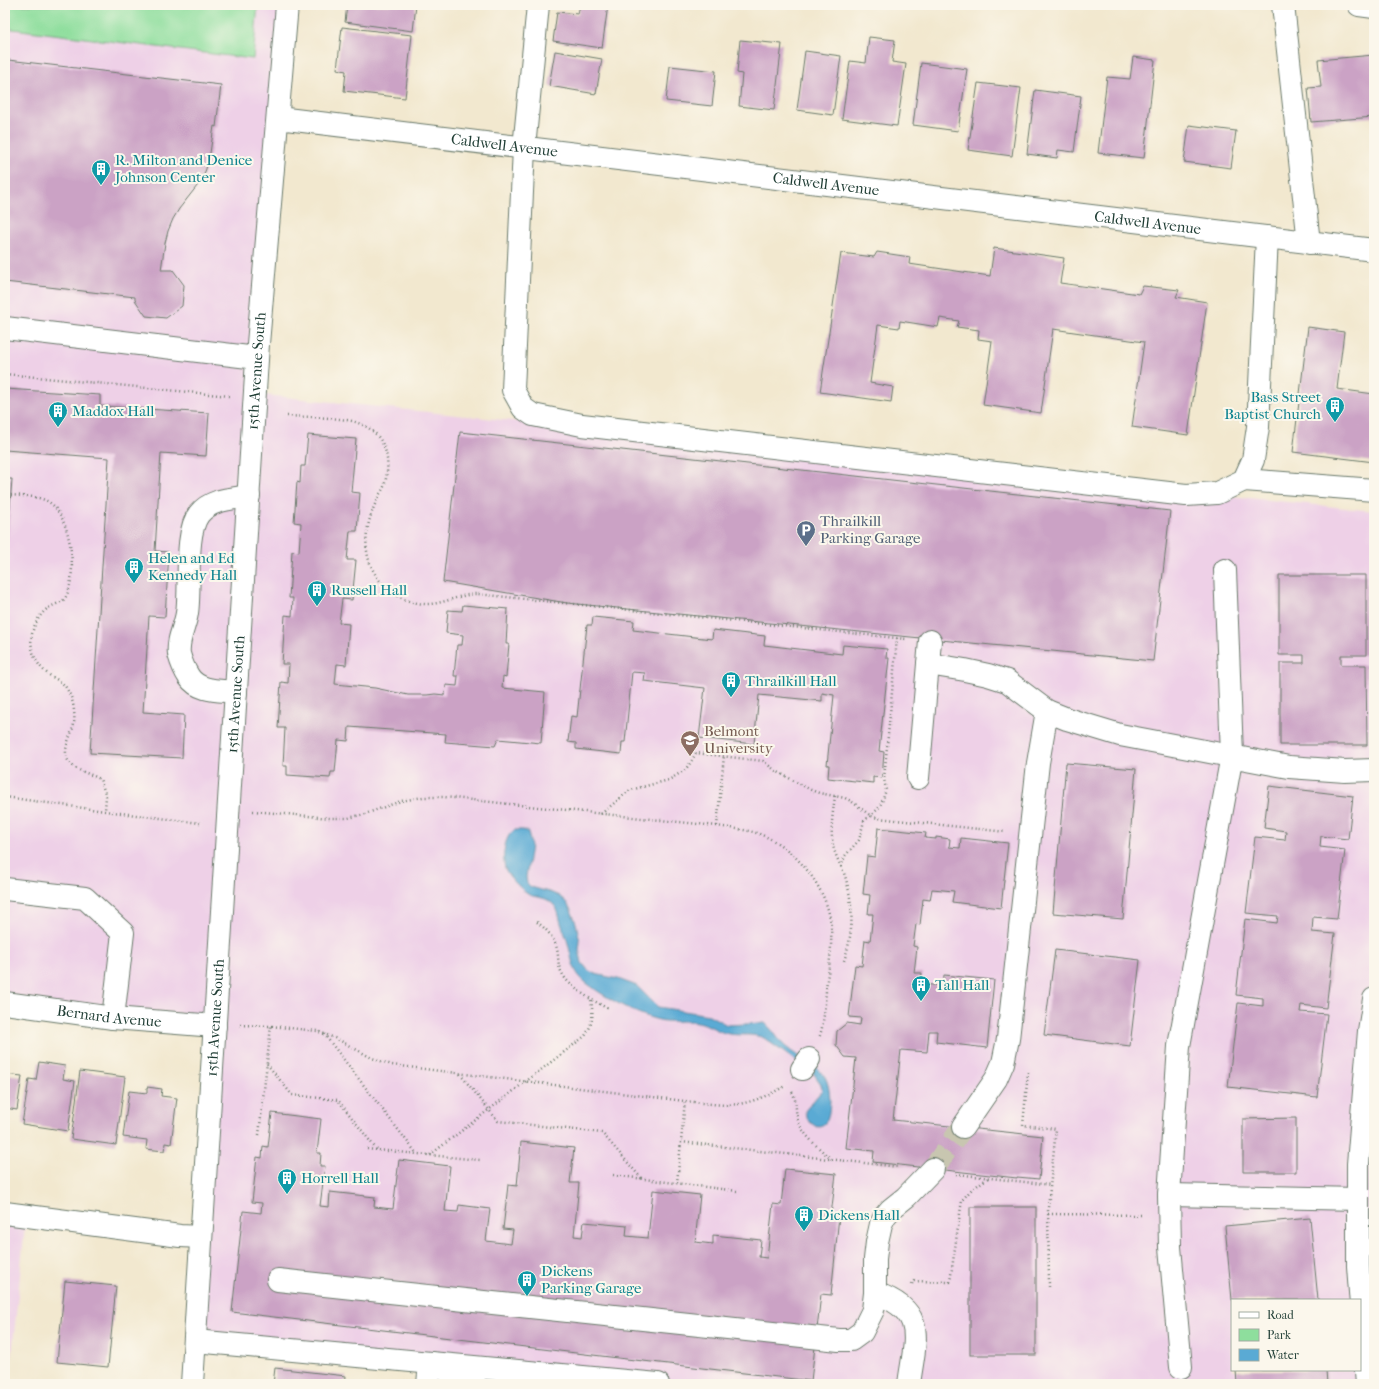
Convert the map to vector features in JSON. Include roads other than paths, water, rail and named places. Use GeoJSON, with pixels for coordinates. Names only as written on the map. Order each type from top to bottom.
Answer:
{"type":"FeatureCollection","features":[{"type":"Feature","properties":{"kind":"street","name":"15th Avenue South"},"geometry":{"type":"LineString","coordinates":[[192,1384],[257,358],[287,5]]}},
{"type":"Feature","properties":{"kind":"street"},"geometry":{"type":"LineString","coordinates":[[538,5],[524,148],[513,390],[523,408],[533,415],[582,425],[1186,495],[1217,493],[1244,480],[1374,490]]}},
{"type":"Feature","properties":{"kind":"street"},"geometry":{"type":"LineString","coordinates":[[1283,5],[1309,242]]}},
{"type":"Feature","properties":{"kind":"street"},"geometry":{"type":"LineString","coordinates":[[1359,5],[1374,7]]}},
{"type":"Feature","properties":{"kind":"street","name":"Caldwell Avenue"},"geometry":{"type":"LineString","coordinates":[[278,118],[1374,250]]}},
{"type":"Feature","properties":{"kind":"street"},"geometry":{"type":"LineString","coordinates":[[1244,480],[1253,460],[1258,427],[1267,237]]}},
{"type":"Feature","properties":{"kind":"street"},"geometry":{"type":"LineString","coordinates":[[5,328],[257,358]]}},
{"type":"Feature","properties":{"kind":"street"},"geometry":{"type":"LineString","coordinates":[[236,692],[207,689],[195,684],[189,677],[179,655],[179,641],[187,614],[190,540],[193,526],[198,516],[206,507],[215,502],[249,496]]}},
{"type":"Feature","properties":{"kind":"street"},"geometry":{"type":"LineString","coordinates":[[1181,1367],[1170,1247],[1169,1205],[1179,1046],[1232,755],[1225,570]]}},
{"type":"Feature","properties":{"kind":"street"},"geometry":{"type":"LineString","coordinates":[[918,778],[930,641]]}},
{"type":"Feature","properties":{"kind":"street"},"geometry":{"type":"LineString","coordinates":[[928,664],[965,670],[1007,681],[1047,711],[1067,719],[1120,735],[1289,767],[1345,771],[1374,770]]}},
{"type":"Feature","properties":{"kind":"street"},"geometry":{"type":"LineString","coordinates":[[963,1127],[996,1079],[1003,1063],[1008,1039],[1038,763],[1047,711]]}},
{"type":"Feature","properties":{"kind":"street"},"geometry":{"type":"LineString","coordinates":[[5,889],[85,898],[123,933],[112,1018]]}},
{"type":"Feature","properties":{"kind":"street"},"geometry":{"type":"LineString","coordinates":[[1361,1299],[1358,1266],[1358,1164],[1360,1125],[1369,1031],[1374,999]]}},
{"type":"Feature","properties":{"kind":"street","name":"Bernard Avenue"},"geometry":{"type":"LineString","coordinates":[[5,1003],[112,1018],[215,1026]]}},
{"type":"Feature","properties":{"kind":"street"},"geometry":{"type":"LineString","coordinates":[[278,1280],[839,1340],[851,1340],[862,1332],[873,1310],[875,1293],[875,1259],[881,1224],[891,1209],[906,1197],[932,1170]]}},
{"type":"Feature","properties":{"kind":"street"},"geometry":{"type":"LineString","coordinates":[[1169,1205],[1358,1199]]}},
{"type":"Feature","properties":{"kind":"street"},"geometry":{"type":"LineString","coordinates":[[5,1213],[180,1236],[201,1237]]}},
{"type":"Feature","properties":{"kind":"street"},"geometry":{"type":"LineString","coordinates":[[875,1293],[899,1305],[909,1313],[913,1321],[914,1349],[909,1384]]}},
{"type":"Feature","properties":{"kind":"street"},"geometry":{"type":"LineString","coordinates":[[1361,1305],[1367,1384]]}},
{"type":"Feature","properties":{"kind":"street"},"geometry":{"type":"LineString","coordinates":[[195,1341],[658,1384]]}},
{"type":"Feature","properties":{"kind":"street"},"geometry":{"type":"LineString","coordinates":[[428,1384],[430,1363]]}},
{"type":"Feature","properties":{"kind":"street"},"geometry":{"type":"LineString","coordinates":[[430,1363],[435,1384]]}},
{"type":"Feature","properties":{"kind":"street"},"geometry":{"type":"LineString","coordinates":[[430,1363],[475,1384]]}},
{"type":"Feature","properties":{"kind":"water"},"geometry":{"type":"Polygon","coordinates":[[[515,830],[523,830],[528,832],[531,846],[526,877],[527,883],[531,887],[559,896],[566,902],[576,923],[582,963],[588,970],[595,974],[618,979],[637,986],[658,1007],[709,1015],[727,1025],[765,1023],[786,1047],[812,1064],[825,1077],[829,1087],[830,1107],[825,1123],[817,1127],[812,1124],[806,1116],[805,1111],[822,1090],[821,1084],[814,1074],[764,1038],[756,1036],[733,1035],[698,1022],[665,1021],[645,1016],[622,1006],[584,981],[579,976],[574,966],[566,936],[555,906],[546,899],[526,893],[506,871],[504,852],[506,841],[508,836],[515,830]]]}},
{"type":"Feature","properties":{"kind":"tunnel"},"geometry":{"type":"LineString","coordinates":[[933,1169],[963,1127]]}},
{"type":"Feature","properties":{"kind":"place","name":"R. Milton and Denice Johnson Center"},"geometry":{"type":"Point","coordinates":[101,186]}},
{"type":"Feature","properties":{"kind":"place","name":"Bass Street Baptist Church"},"geometry":{"type":"Point","coordinates":[1335,423]}},
{"type":"Feature","properties":{"kind":"place","name":"Maddox Hall"},"geometry":{"type":"Point","coordinates":[58,428]}},
{"type":"Feature","properties":{"kind":"place","name":"Thrailkill Parking Garage"},"geometry":{"type":"Point","coordinates":[806,547]}},
{"type":"Feature","properties":{"kind":"place","name":"Helen and Ed Kennedy Hall"},"geometry":{"type":"Point","coordinates":[134,584]}},
{"type":"Feature","properties":{"kind":"place","name":"Russell Hall"},"geometry":{"type":"Point","coordinates":[317,607]}},
{"type":"Feature","properties":{"kind":"place","name":"Thrailkill Hall"},"geometry":{"type":"Point","coordinates":[731,698]}},
{"type":"Feature","properties":{"kind":"place","name":"Belmont University"},"geometry":{"type":"Point","coordinates":[690,757]}},
{"type":"Feature","properties":{"kind":"place","name":"Tall Hall"},"geometry":{"type":"Point","coordinates":[921,1002]}},
{"type":"Feature","properties":{"kind":"place","name":"Horrell Hall"},"geometry":{"type":"Point","coordinates":[287,1195]}},
{"type":"Feature","properties":{"kind":"place","name":"Dickens Hall"},"geometry":{"type":"Point","coordinates":[804,1232]}},
{"type":"Feature","properties":{"kind":"place","name":"Dickens Parking Garage"},"geometry":{"type":"Point","coordinates":[527,1297]}}]}
